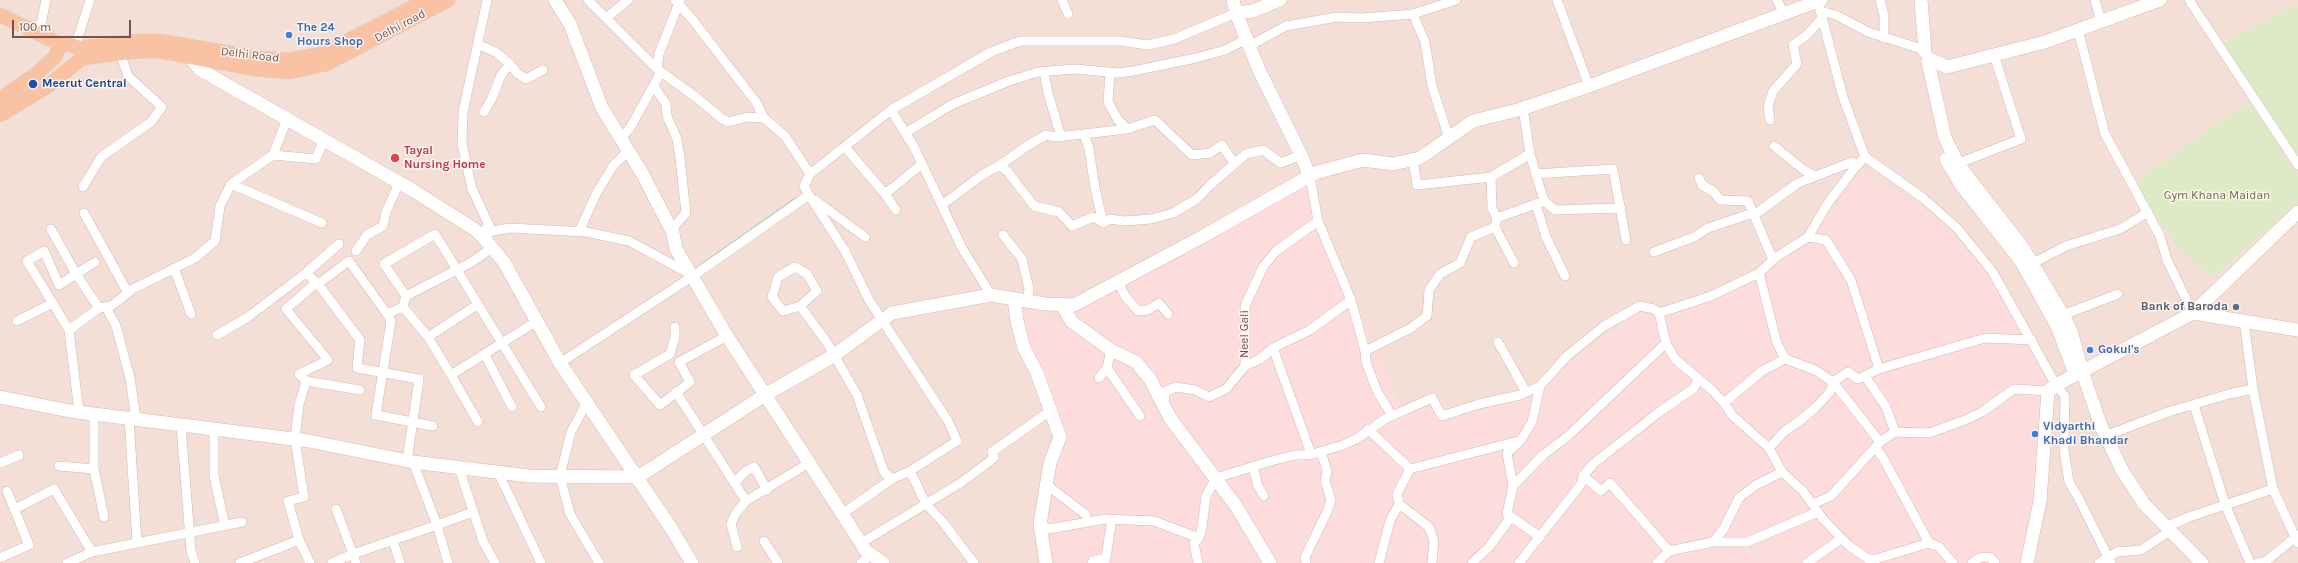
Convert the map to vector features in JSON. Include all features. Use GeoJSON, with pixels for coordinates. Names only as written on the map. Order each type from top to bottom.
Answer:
{"type":"FeatureCollection","features":[{"type":"Feature","properties":{"kind":"main road","name":"Delhi Road"},"geometry":{"type":"LineString","coordinates":[[74,47],[140,41],[160,41],[190,51],[210,55],[289,60],[322,54],[427,0]]}},
{"type":"Feature","properties":{"kind":"main road","name":"Delhi road"},"geometry":{"type":"LineString","coordinates":[[210,55],[255,70],[289,72],[326,64],[448,0]]}},
{"type":"Feature","properties":{"kind":"main road"},"geometry":{"type":"LineString","coordinates":[[0,15],[39,34],[74,47]]}},
{"type":"Feature","properties":{"kind":"main road"},"geometry":{"type":"LineString","coordinates":[[18,24],[55,57],[60,66],[66,70]]}},
{"type":"Feature","properties":{"kind":"main road"},"geometry":{"type":"LineString","coordinates":[[0,99],[35,75],[55,57],[59,47],[74,47]]}},
{"type":"Feature","properties":{"kind":"main road","name":"Delhi Road"},"geometry":{"type":"LineString","coordinates":[[0,116],[48,86],[82,58],[120,53],[190,51]]}},
{"type":"Feature","properties":{"kind":"street"},"geometry":{"type":"LineString","coordinates":[[39,34],[46,0]]}},
{"type":"Feature","properties":{"kind":"street"},"geometry":{"type":"LineString","coordinates":[[74,47],[90,0]]}},
{"type":"Feature","properties":{"kind":"street"},"geometry":{"type":"LineString","coordinates":[[482,236],[489,225],[472,189],[462,144],[463,112],[487,0]]}},
{"type":"Feature","properties":{"kind":"street"},"geometry":{"type":"LineString","coordinates":[[555,0],[570,24],[602,108],[628,151],[671,230],[676,249],[727,336],[861,544],[866,559],[883,563]]}},
{"type":"Feature","properties":{"kind":"street"},"geometry":{"type":"LineString","coordinates":[[588,0],[659,70],[728,122],[748,118],[764,118]]}},
{"type":"Feature","properties":{"kind":"street"},"geometry":{"type":"LineString","coordinates":[[606,18],[628,0]]}},
{"type":"Feature","properties":{"kind":"street"},"geometry":{"type":"LineString","coordinates":[[1062,0],[1068,14]]}},
{"type":"Feature","properties":{"kind":"street"},"geometry":{"type":"LineString","coordinates":[[1224,0],[1236,14]]}},
{"type":"Feature","properties":{"kind":"street"},"geometry":{"type":"LineString","coordinates":[[1234,0],[1236,14],[1259,70],[1301,155],[1310,177],[1318,221],[1350,300],[1365,351],[1366,362],[1377,391],[1392,416]]}},
{"type":"Feature","properties":{"kind":"street"},"geometry":{"type":"LineString","coordinates":[[842,514],[892,479],[910,471],[957,441],[948,421],[882,320],[854,271],[845,251],[804,186],[810,174],[891,110],[991,52],[1020,41],[1120,41],[1148,45],[1174,39],[1236,14],[1253,11],[1280,0]]}},
{"type":"Feature","properties":{"kind":"street"},"geometry":{"type":"LineString","coordinates":[[906,133],[953,104],[1009,81],[1044,72],[1074,69],[1110,72],[1133,71],[1196,58],[1225,50],[1248,43],[1286,26],[1337,17],[1361,18],[1413,14],[1456,0]]}},
{"type":"Feature","properties":{"kind":"street"},"geometry":{"type":"LineString","coordinates":[[1557,0],[1589,86]]}},
{"type":"Feature","properties":{"kind":"street"},"geometry":{"type":"LineString","coordinates":[[1777,0],[1784,14]]}},
{"type":"Feature","properties":{"kind":"street"},"geometry":{"type":"LineString","coordinates":[[1880,0],[1884,15],[1884,38]]}},
{"type":"Feature","properties":{"kind":"street"},"geometry":{"type":"LineString","coordinates":[[1921,0],[1926,57],[1945,138],[1953,166],[1961,186],[2020,261],[2066,333]]}},
{"type":"Feature","properties":{"kind":"street"},"geometry":{"type":"LineString","coordinates":[[2095,0],[2101,22]]}},
{"type":"Feature","properties":{"kind":"street"},"geometry":{"type":"LineString","coordinates":[[0,397],[79,412],[295,439],[410,462],[498,472],[560,476],[638,477],[765,395],[833,356],[892,313],[991,296],[1062,305],[1074,305],[1315,173],[1363,160],[1393,164],[1420,158],[1473,121],[1523,108],[1589,86],[1784,14],[1820,7],[1868,32],[1947,67],[2045,42],[2160,0]]}},
{"type":"Feature","properties":{"kind":"street"},"geometry":{"type":"LineString","coordinates":[[2189,0],[2298,165]]}},
{"type":"Feature","properties":{"kind":"street"},"geometry":{"type":"LineString","coordinates":[[620,138],[630,128],[654,86],[659,70],[659,54],[678,1]]}},
{"type":"Feature","properties":{"kind":"street"},"geometry":{"type":"LineString","coordinates":[[678,1],[756,102],[764,118],[785,136],[810,174]]}},
{"type":"Feature","properties":{"kind":"street"},"geometry":{"type":"LineString","coordinates":[[1770,120],[1768,106],[1774,91],[1797,64],[1793,45],[1807,35],[1820,7]]}},
{"type":"Feature","properties":{"kind":"street"},"geometry":{"type":"LineString","coordinates":[[1820,7],[1843,97],[1865,157],[1922,198],[1957,228],[1992,270],[2032,340],[2052,388],[2040,501],[2027,563]]}},
{"type":"Feature","properties":{"kind":"street"},"geometry":{"type":"LineString","coordinates":[[1413,14],[1425,42],[1432,86],[1449,138]]}},
{"type":"Feature","properties":{"kind":"street"},"geometry":{"type":"LineString","coordinates":[[2078,30],[2105,134],[2160,236],[2167,260],[2193,313]]}},
{"type":"Feature","properties":{"kind":"street"},"geometry":{"type":"LineString","coordinates":[[478,44],[497,53],[526,80],[544,70]]}},
{"type":"Feature","properties":{"kind":"street"},"geometry":{"type":"LineString","coordinates":[[190,51],[199,69],[399,183],[482,236],[504,262],[560,363],[638,477],[692,563]]}},
{"type":"Feature","properties":{"kind":"street"},"geometry":{"type":"LineString","coordinates":[[83,187],[101,157],[151,122],[162,107],[128,76],[120,53]]}},
{"type":"Feature","properties":{"kind":"street"},"geometry":{"type":"LineString","coordinates":[[210,55],[212,76]]}},
{"type":"Feature","properties":{"kind":"street"},"geometry":{"type":"LineString","coordinates":[[1953,166],[2022,139],[1994,55]]}},
{"type":"Feature","properties":{"kind":"street"},"geometry":{"type":"LineString","coordinates":[[484,112],[501,76],[510,64]]}},
{"type":"Feature","properties":{"kind":"street"},"geometry":{"type":"LineString","coordinates":[[1044,72],[1048,93],[1061,137]]}},
{"type":"Feature","properties":{"kind":"street"},"geometry":{"type":"LineString","coordinates":[[1110,72],[1108,102],[1118,120],[1127,129]]}},
{"type":"Feature","properties":{"kind":"street"},"geometry":{"type":"LineString","coordinates":[[654,86],[666,104],[667,116],[677,140],[680,158],[686,213],[671,230]]}},
{"type":"Feature","properties":{"kind":"street"},"geometry":{"type":"LineString","coordinates":[[1523,108],[1546,237],[1565,276]]}},
{"type":"Feature","properties":{"kind":"street"},"geometry":{"type":"LineString","coordinates":[[891,110],[906,133],[922,164],[962,248],[991,296]]}},
{"type":"Feature","properties":{"kind":"street"},"geometry":{"type":"LineString","coordinates":[[69,330],[103,308],[111,306],[128,293],[194,258],[215,241],[220,206],[231,184],[273,155],[287,119]]}},
{"type":"Feature","properties":{"kind":"street"},"geometry":{"type":"LineString","coordinates":[[942,205],[982,175],[1046,135],[1061,137],[1127,129],[1155,120],[1192,155],[1210,153],[1222,145],[1234,163]]}},
{"type":"Feature","properties":{"kind":"street"},"geometry":{"type":"LineString","coordinates":[[1084,134],[1089,149],[1095,188],[1103,223]]}},
{"type":"Feature","properties":{"kind":"street"},"geometry":{"type":"LineString","coordinates":[[273,155],[316,159],[324,139]]}},
{"type":"Feature","properties":{"kind":"street"},"geometry":{"type":"LineString","coordinates":[[1774,146],[1806,171],[1816,176]]}},
{"type":"Feature","properties":{"kind":"street"},"geometry":{"type":"LineString","coordinates":[[845,147],[885,194],[896,210]]}},
{"type":"Feature","properties":{"kind":"street"},"geometry":{"type":"LineString","coordinates":[[1103,223],[1110,219],[1124,221],[1151,219],[1173,213],[1197,199],[1234,163],[1246,154],[1263,150],[1281,163],[1301,155]]}},
{"type":"Feature","properties":{"kind":"street"},"geometry":{"type":"LineString","coordinates":[[579,232],[596,194],[613,166],[628,151]]}},
{"type":"Feature","properties":{"kind":"street"},"geometry":{"type":"LineString","coordinates":[[1413,160],[1417,185],[1491,178],[1530,154]]}},
{"type":"Feature","properties":{"kind":"street"},"geometry":{"type":"LineString","coordinates":[[1659,313],[1711,296],[1759,273],[1773,260],[1808,237],[1828,203],[1857,164],[1865,157]]}},
{"type":"Feature","properties":{"kind":"street"},"geometry":{"type":"LineString","coordinates":[[1654,252],[1694,237],[1708,228],[1753,214],[1798,183],[1852,162],[1857,164]]}},
{"type":"Feature","properties":{"kind":"street"},"geometry":{"type":"LineString","coordinates":[[885,194],[922,164]]}},
{"type":"Feature","properties":{"kind":"street"},"geometry":{"type":"LineString","coordinates":[[1000,165],[1008,172],[1034,206],[1059,212],[1072,226],[1093,217],[1103,223]]}},
{"type":"Feature","properties":{"kind":"street"},"geometry":{"type":"LineString","coordinates":[[1953,166],[1992,206],[2033,263],[2063,315],[2066,333],[2100,439],[2136,508],[2166,531],[2202,563]]}},
{"type":"Feature","properties":{"kind":"street"},"geometry":{"type":"LineString","coordinates":[[1535,174],[1613,169],[1626,240]]}},
{"type":"Feature","properties":{"kind":"street"},"geometry":{"type":"LineString","coordinates":[[1491,178],[1492,208],[1496,222],[1514,263]]}},
{"type":"Feature","properties":{"kind":"street"},"geometry":{"type":"LineString","coordinates":[[1699,178],[1702,185],[1714,192],[1720,200],[1748,201],[1773,260]]}},
{"type":"Feature","properties":{"kind":"street"},"geometry":{"type":"LineString","coordinates":[[356,251],[367,235],[383,226],[386,212],[399,183]]}},
{"type":"Feature","properties":{"kind":"street"},"geometry":{"type":"LineString","coordinates":[[231,184],[322,223]]}},
{"type":"Feature","properties":{"kind":"street"},"geometry":{"type":"LineString","coordinates":[[809,195],[865,237]]}},
{"type":"Feature","properties":{"kind":"street"},"geometry":{"type":"LineString","coordinates":[[560,363],[809,195]]}},
{"type":"Feature","properties":{"kind":"street"},"geometry":{"type":"LineString","coordinates":[[1365,351],[1411,328],[1427,316],[1429,290],[1440,274],[1460,263],[1471,237],[1496,222],[1540,203],[1555,210],[1620,208]]}},
{"type":"Feature","properties":{"kind":"street"},"geometry":{"type":"LineString","coordinates":[[2033,263],[2066,246],[2120,229],[2148,212]]}},
{"type":"Feature","properties":{"kind":"street"},"geometry":{"type":"LineString","coordinates":[[1657,563],[1669,551],[1713,542],[1747,542],[1816,508],[1831,496],[1878,445],[1895,432],[1928,433],[1965,420],[1982,412],[2014,389],[2052,388],[2193,313],[2298,212]]}},
{"type":"Feature","properties":{"kind":"street"},"geometry":{"type":"LineString","coordinates":[[84,213],[128,293]]}},
{"type":"Feature","properties":{"kind":"street","name":"Neel Gali"},"geometry":{"type":"LineString","coordinates":[[1163,404],[1165,396],[1162,393],[1176,387],[1196,390],[1209,397],[1226,389],[1245,366],[1245,306],[1263,267],[1276,251],[1318,221]]}},
{"type":"Feature","properties":{"kind":"street"},"geometry":{"type":"LineString","coordinates":[[482,236],[492,231],[510,228],[579,232],[629,241],[691,274]]}},
{"type":"Feature","properties":{"kind":"street"},"geometry":{"type":"LineString","coordinates":[[51,229],[76,274],[116,326],[130,378],[136,543]]}},
{"type":"Feature","properties":{"kind":"street"},"geometry":{"type":"LineString","coordinates":[[478,422],[428,337],[404,307],[406,296],[384,264],[435,234],[477,305],[541,407]]}},
{"type":"Feature","properties":{"kind":"street"},"geometry":{"type":"LineString","coordinates":[[1003,235],[1022,258],[1029,289],[1020,300],[1017,321],[1024,348],[1037,373],[1060,437],[1046,484],[1040,524],[1046,563]]}},
{"type":"Feature","properties":{"kind":"street"},"geometry":{"type":"LineString","coordinates":[[1808,237],[1826,240],[1851,280],[1879,369]]}},
{"type":"Feature","properties":{"kind":"street"},"geometry":{"type":"LineString","coordinates":[[217,335],[248,318],[306,273],[339,244]]}},
{"type":"Feature","properties":{"kind":"street"},"geometry":{"type":"LineString","coordinates":[[406,296],[457,269],[492,248]]}},
{"type":"Feature","properties":{"kind":"street"},"geometry":{"type":"LineString","coordinates":[[79,412],[69,330],[27,261],[44,251],[59,285],[95,262]]}},
{"type":"Feature","properties":{"kind":"street"},"geometry":{"type":"LineString","coordinates":[[360,390],[306,381],[299,374],[328,360],[286,308],[349,261],[391,321],[376,415],[433,426]]}},
{"type":"Feature","properties":{"kind":"street"},"geometry":{"type":"LineString","coordinates":[[795,267],[807,274],[817,291],[800,306],[783,312],[772,297],[778,277],[795,267]]}},
{"type":"Feature","properties":{"kind":"street"},"geometry":{"type":"LineString","coordinates":[[174,268],[191,314]]}},
{"type":"Feature","properties":{"kind":"street"},"geometry":{"type":"LineString","coordinates":[[306,273],[317,284],[360,340],[357,368],[419,379],[413,423],[410,462],[437,525],[448,563]]}},
{"type":"Feature","properties":{"kind":"street"},"geometry":{"type":"LineString","coordinates":[[1759,273],[1777,343],[1785,359],[1814,370],[1833,382],[1878,445],[1882,456],[1929,543]]}},
{"type":"Feature","properties":{"kind":"street"},"geometry":{"type":"LineString","coordinates":[[1118,282],[1125,296],[1138,311],[1148,310],[1159,303],[1168,314]]}},
{"type":"Feature","properties":{"kind":"street"},"geometry":{"type":"LineString","coordinates":[[2063,315],[2118,294]]}},
{"type":"Feature","properties":{"kind":"street"},"geometry":{"type":"LineString","coordinates":[[1245,366],[1260,359],[1273,348],[1310,330],[1350,300]]}},
{"type":"Feature","properties":{"kind":"street"},"geometry":{"type":"LineString","coordinates":[[17,320],[53,303]]}},
{"type":"Feature","properties":{"kind":"street"},"geometry":{"type":"LineString","coordinates":[[428,337],[477,305]]}},
{"type":"Feature","properties":{"kind":"street"},"geometry":{"type":"LineString","coordinates":[[1062,305],[1072,322],[1111,350],[1136,362],[1150,379],[1170,418],[1236,506],[1270,563]]}},
{"type":"Feature","properties":{"kind":"street"},"geometry":{"type":"LineString","coordinates":[[800,306],[826,341],[856,395],[884,472],[892,479]]}},
{"type":"Feature","properties":{"kind":"street"},"geometry":{"type":"LineString","coordinates":[[1198,563],[1194,543],[1199,538],[1202,528],[1206,496],[1216,478],[1295,455],[1321,452],[1358,438],[1368,429],[1392,416],[1432,398],[1442,416],[1526,392],[1540,386],[1567,356],[1604,326],[1640,306],[1654,309],[1659,313],[1666,343],[1675,359],[1724,402],[1732,415],[1769,448],[1782,472],[1816,508],[1841,539],[1868,559],[1929,543],[1939,547],[1953,563]]}},
{"type":"Feature","properties":{"kind":"street"},"geometry":{"type":"LineString","coordinates":[[387,314],[404,307]]}},
{"type":"Feature","properties":{"kind":"street"},"geometry":{"type":"LineString","coordinates":[[2193,313],[2298,330]]}},
{"type":"Feature","properties":{"kind":"street"},"geometry":{"type":"LineString","coordinates":[[2244,321],[2253,390],[2273,489],[2297,539],[2263,563]]}},
{"type":"Feature","properties":{"kind":"street"},"geometry":{"type":"LineString","coordinates":[[451,375],[537,322]]}},
{"type":"Feature","properties":{"kind":"street"},"geometry":{"type":"LineString","coordinates":[[670,354],[679,362],[690,382],[660,405],[634,375],[670,354],[675,337],[675,327]]}},
{"type":"Feature","properties":{"kind":"street"},"geometry":{"type":"LineString","coordinates":[[679,362],[727,336]]}},
{"type":"Feature","properties":{"kind":"street"},"geometry":{"type":"LineString","coordinates":[[1769,448],[1785,431],[1816,407],[1830,392],[1833,382],[1848,372],[1858,379],[1879,369],[1985,338],[2032,340]]}},
{"type":"Feature","properties":{"kind":"street"},"geometry":{"type":"LineString","coordinates":[[1498,342],[1526,392]]}},
{"type":"Feature","properties":{"kind":"street"},"geometry":{"type":"LineString","coordinates":[[1513,486],[1543,455],[1568,436],[1666,343]]}},
{"type":"Feature","properties":{"kind":"street"},"geometry":{"type":"LineString","coordinates":[[1273,348],[1311,454]]}},
{"type":"Feature","properties":{"kind":"street"},"geometry":{"type":"LineString","coordinates":[[1099,378],[1107,368],[1111,350]]}},
{"type":"Feature","properties":{"kind":"street"},"geometry":{"type":"LineString","coordinates":[[485,355],[512,407]]}},
{"type":"Feature","properties":{"kind":"street"},"geometry":{"type":"LineString","coordinates":[[1724,402],[1762,372],[1785,359]]}},
{"type":"Feature","properties":{"kind":"street"},"geometry":{"type":"LineString","coordinates":[[1107,368],[1140,416]]}},
{"type":"Feature","properties":{"kind":"street"},"geometry":{"type":"LineString","coordinates":[[2078,373],[2105,436],[2122,470],[2144,504],[2194,563]]}},
{"type":"Feature","properties":{"kind":"street"},"geometry":{"type":"LineString","coordinates":[[1865,376],[1886,407],[1895,432]]}},
{"type":"Feature","properties":{"kind":"street"},"geometry":{"type":"LineString","coordinates":[[1519,563],[1581,484],[1583,476],[1593,464],[1694,388],[1698,380]]}},
{"type":"Feature","properties":{"kind":"street"},"geometry":{"type":"LineString","coordinates":[[306,381],[299,405],[295,439],[304,497],[288,501],[299,540],[310,563]]}},
{"type":"Feature","properties":{"kind":"street"},"geometry":{"type":"LineString","coordinates":[[1540,386],[1532,422],[1521,440],[1507,454],[1513,486],[1507,514],[1540,537]]}},
{"type":"Feature","properties":{"kind":"street"},"geometry":{"type":"LineString","coordinates":[[2052,388],[2065,396],[2064,450],[2069,482],[2109,559]]}},
{"type":"Feature","properties":{"kind":"street"},"geometry":{"type":"LineString","coordinates":[[2105,436],[2194,405],[2253,390]]}},
{"type":"Feature","properties":{"kind":"street"},"geometry":{"type":"LineString","coordinates":[[676,392],[703,436],[736,482],[746,501]]}},
{"type":"Feature","properties":{"kind":"street"},"geometry":{"type":"LineString","coordinates":[[587,402],[571,432],[560,476],[570,514],[599,563]]}},
{"type":"Feature","properties":{"kind":"street"},"geometry":{"type":"LineString","coordinates":[[2194,405],[2225,504],[2250,563]]}},
{"type":"Feature","properties":{"kind":"street"},"geometry":{"type":"LineString","coordinates":[[861,544],[926,504],[994,458],[992,452],[1050,411]]}},
{"type":"Feature","properties":{"kind":"street"},"geometry":{"type":"LineString","coordinates":[[94,414],[94,469],[104,517]]}},
{"type":"Feature","properties":{"kind":"street"},"geometry":{"type":"LineString","coordinates":[[181,424],[190,533],[195,563]]}},
{"type":"Feature","properties":{"kind":"street"},"geometry":{"type":"LineString","coordinates":[[214,429],[214,476],[225,526]]}},
{"type":"Feature","properties":{"kind":"street"},"geometry":{"type":"LineString","coordinates":[[1368,429],[1410,469]]}},
{"type":"Feature","properties":{"kind":"street"},"geometry":{"type":"LineString","coordinates":[[1379,563],[1390,520],[1399,504],[1397,494],[1410,469],[1521,440]]}},
{"type":"Feature","properties":{"kind":"street"},"geometry":{"type":"LineString","coordinates":[[1306,563],[1305,557],[1327,512],[1331,500],[1324,481],[1327,471],[1321,452]]}},
{"type":"Feature","properties":{"kind":"street"},"geometry":{"type":"LineString","coordinates":[[0,463],[19,455]]}},
{"type":"Feature","properties":{"kind":"street"},"geometry":{"type":"LineString","coordinates":[[737,547],[731,524],[736,513],[746,501],[767,490],[809,463]]}},
{"type":"Feature","properties":{"kind":"street"},"geometry":{"type":"LineString","coordinates":[[59,466],[94,469]]}},
{"type":"Feature","properties":{"kind":"street"},"geometry":{"type":"LineString","coordinates":[[1253,466],[1258,486],[1264,496]]}},
{"type":"Feature","properties":{"kind":"street"},"geometry":{"type":"LineString","coordinates":[[736,482],[746,471],[754,467],[767,490]]}},
{"type":"Feature","properties":{"kind":"street"},"geometry":{"type":"LineString","coordinates":[[459,468],[483,541],[495,563]]}},
{"type":"Feature","properties":{"kind":"street"},"geometry":{"type":"LineString","coordinates":[[910,471],[926,504],[942,521],[974,563]]}},
{"type":"Feature","properties":{"kind":"street"},"geometry":{"type":"LineString","coordinates":[[498,472],[541,563]]}},
{"type":"Feature","properties":{"kind":"street"},"geometry":{"type":"LineString","coordinates":[[1713,542],[1723,530],[1740,498],[1756,485],[1782,472]]}},
{"type":"Feature","properties":{"kind":"street"},"geometry":{"type":"LineString","coordinates":[[1583,476],[1601,491],[1610,483],[1669,551]]}},
{"type":"Feature","properties":{"kind":"street"},"geometry":{"type":"LineString","coordinates":[[1046,484],[1086,515]]}},
{"type":"Feature","properties":{"kind":"street"},"geometry":{"type":"LineString","coordinates":[[15,509],[54,489],[92,552]]}},
{"type":"Feature","properties":{"kind":"street"},"geometry":{"type":"LineString","coordinates":[[2098,563],[2109,559],[2117,552],[2141,550],[2189,516],[2273,489]]}},
{"type":"Feature","properties":{"kind":"street"},"geometry":{"type":"LineString","coordinates":[[0,558],[30,545],[7,491]]}},
{"type":"Feature","properties":{"kind":"street"},"geometry":{"type":"LineString","coordinates":[[1399,504],[1429,527],[1434,541],[1432,563]]}},
{"type":"Feature","properties":{"kind":"street"},"geometry":{"type":"LineString","coordinates":[[336,509],[354,559]]}},
{"type":"Feature","properties":{"kind":"street"},"geometry":{"type":"LineString","coordinates":[[332,563],[354,559],[393,540],[473,512]]}},
{"type":"Feature","properties":{"kind":"street"},"geometry":{"type":"LineString","coordinates":[[1472,563],[1489,547],[1511,517]]}},
{"type":"Feature","properties":{"kind":"street"},"geometry":{"type":"LineString","coordinates":[[1040,524],[1049,529],[1104,519],[1154,521],[1199,538]]}},
{"type":"Feature","properties":{"kind":"street"},"geometry":{"type":"LineString","coordinates":[[1092,563],[1093,561],[1105,560],[1112,519]]}},
{"type":"Feature","properties":{"kind":"street"},"geometry":{"type":"LineString","coordinates":[[67,563],[92,552],[242,522]]}},
{"type":"Feature","properties":{"kind":"street"},"geometry":{"type":"LineString","coordinates":[[1807,563],[1841,539]]}},
{"type":"Feature","properties":{"kind":"street"},"geometry":{"type":"LineString","coordinates":[[240,563],[299,540]]}},
{"type":"Feature","properties":{"kind":"street"},"geometry":{"type":"LineString","coordinates":[[393,540],[400,563]]}},
{"type":"Feature","properties":{"kind":"street"},"geometry":{"type":"LineString","coordinates":[[764,541],[778,563]]}},
{"type":"Feature","properties":{"kind":"street"},"geometry":{"type":"LineString","coordinates":[[1972,563],[1979,558],[1990,557],[1995,563]]}},
{"type":"Feature","properties":{"kind":"shaded area"},"geometry":{"type":"Polygon","coordinates":[[[0,0],[2298,0],[2298,563],[0,563],[0,0]]]}},
{"type":"Feature","properties":{"kind":"shaded area"},"geometry":{"type":"Polygon","coordinates":[[[1864,172],[1957,228],[1992,271],[2044,364],[2042,471],[2024,563],[1269,563],[1150,379],[1101,344],[1133,377],[1263,563],[1056,563],[1040,516],[1064,439],[1014,304],[1027,301],[1054,319],[1095,340],[1072,322],[1074,305],[1079,310],[1305,183],[1403,413],[1432,398],[1443,416],[1540,386],[1640,311],[1659,313],[1759,273],[1808,237],[1864,172]]]}},
{"type":"Feature","properties":{"kind":"green space"},"geometry":{"type":"Polygon","coordinates":[[[2298,4],[2298,157],[2221,44],[2298,4]]]}},
{"type":"Feature","properties":{"kind":"green space","name":"Gym Khana Maidan"},"geometry":{"type":"Polygon","coordinates":[[[2249,102],[2298,176],[2298,203],[2212,277],[2179,248],[2148,205],[2135,182],[2249,102]]]}},
{"type":"Feature","properties":{"kind":"waterway"},"geometry":{"type":"LineString","coordinates":[[694,270],[795,199]]}},
{"type":"Feature","properties":{"kind":"place","name":"The 24 Hours Shop"},"geometry":{"type":"Point","coordinates":[289,35]}},
{"type":"Feature","properties":{"kind":"place","name":"Meerut Central"},"geometry":{"type":"Point","coordinates":[33,84]}},
{"type":"Feature","properties":{"kind":"place","name":"Tayal Nursing Home"},"geometry":{"type":"Point","coordinates":[395,158]}},
{"type":"Feature","properties":{"kind":"place","name":"Bank of Baroda"},"geometry":{"type":"Point","coordinates":[2236,307]}},
{"type":"Feature","properties":{"kind":"place","name":"Gokul's"},"geometry":{"type":"Point","coordinates":[2090,350]}},
{"type":"Feature","properties":{"kind":"place","name":"Vidyarthi Khadi Bhandar"},"geometry":{"type":"Point","coordinates":[2035,434]}}]}
